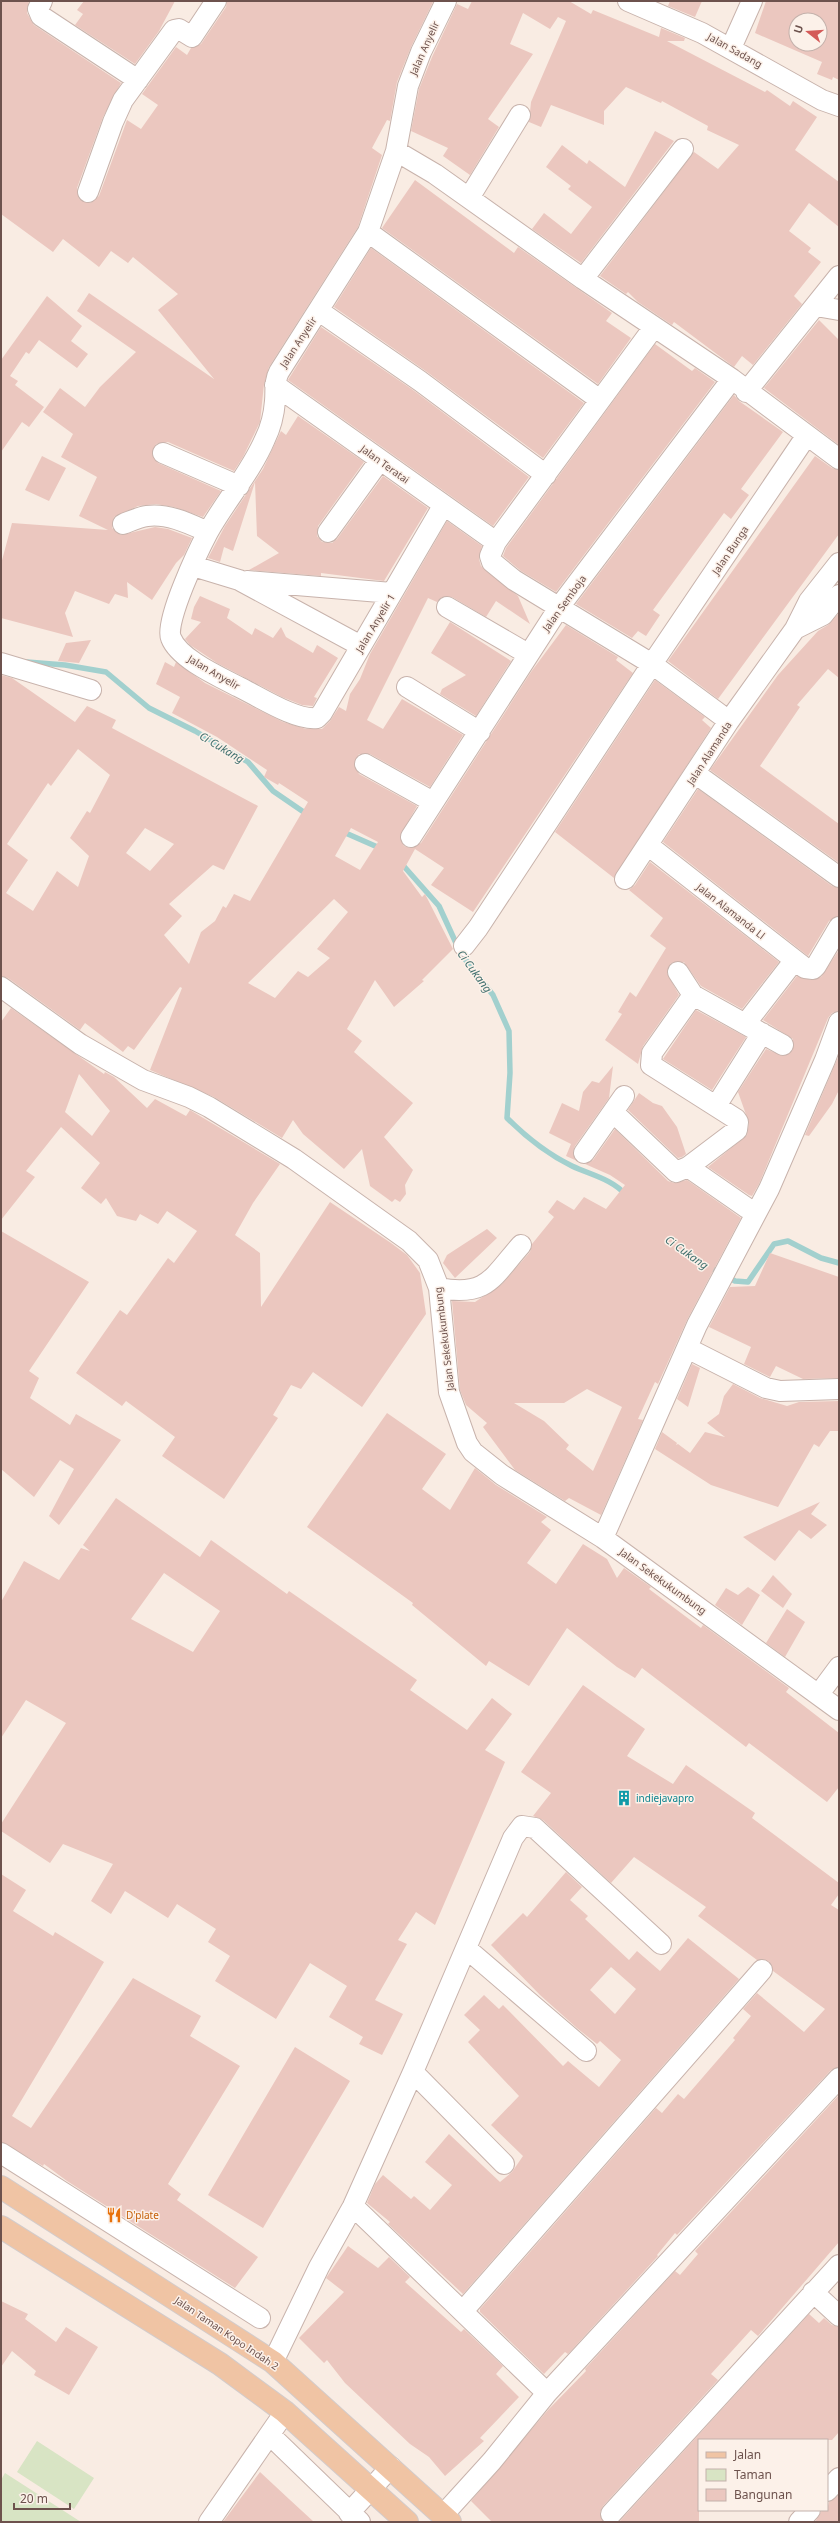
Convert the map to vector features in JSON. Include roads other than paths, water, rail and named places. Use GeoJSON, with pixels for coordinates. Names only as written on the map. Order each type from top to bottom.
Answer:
{"type":"FeatureCollection","features":[{"type":"Feature","properties":{"kind":"main road","name":"Jalan Taman Kopo Indah 2"},"geometry":{"type":"LineString","coordinates":[[1,2187],[273,2362],[391,2467],[446,2519]]}},
{"type":"Feature","properties":{"kind":"main road"},"geometry":{"type":"LineString","coordinates":[[1,2227],[220,2364],[285,2412],[407,2522]]}},
{"type":"Feature","properties":{"kind":"street"},"geometry":{"type":"LineString","coordinates":[[42,1],[38,9],[40,16],[138,80]]}},
{"type":"Feature","properties":{"kind":"street"},"geometry":{"type":"LineString","coordinates":[[88,192],[113,122],[123,100],[174,30],[179,29],[192,37],[216,1]]}},
{"type":"Feature","properties":{"kind":"street","name":"Jalan Anyelir"},"geometry":{"type":"LineString","coordinates":[[292,713],[224,679],[188,658],[176,646],[170,636],[170,626],[181,592],[208,532],[239,486],[265,439],[272,419],[275,385],[279,372],[368,232],[396,150],[408,86],[421,52],[446,1]]}},
{"type":"Feature","properties":{"kind":"street","name":"Jalan Sadang"},"geometry":{"type":"LineString","coordinates":[[628,1],[731,48],[822,100],[839,106]]}},
{"type":"Feature","properties":{"kind":"street"},"geometry":{"type":"LineString","coordinates":[[731,48],[752,1]]}},
{"type":"Feature","properties":{"kind":"street"},"geometry":{"type":"LineString","coordinates":[[469,198],[520,115]]}},
{"type":"Feature","properties":{"kind":"street"},"geometry":{"type":"LineString","coordinates":[[583,279],[683,149]]}},
{"type":"Feature","properties":{"kind":"street"},"geometry":{"type":"LineString","coordinates":[[396,150],[435,174],[583,279],[739,386],[839,459]]}},
{"type":"Feature","properties":{"kind":"street"},"geometry":{"type":"LineString","coordinates":[[368,232],[600,400]]}},
{"type":"Feature","properties":{"kind":"street","name":"Jalan Semboja"},"geometry":{"type":"LineString","coordinates":[[411,837],[560,606],[739,386],[816,306],[839,276]]}},
{"type":"Feature","properties":{"kind":"street"},"geometry":{"type":"LineString","coordinates":[[816,306],[839,310]]}},
{"type":"Feature","properties":{"kind":"street"},"geometry":{"type":"LineString","coordinates":[[319,310],[420,381],[546,475]]}},
{"type":"Feature","properties":{"kind":"street"},"geometry":{"type":"LineString","coordinates":[[654,327],[496,542],[490,556],[496,568],[652,664],[729,721]]}},
{"type":"Feature","properties":{"kind":"street","name":"Jalan Teratai"},"geometry":{"type":"LineString","coordinates":[[275,385],[443,506],[496,542]]}},
{"type":"Feature","properties":{"kind":"street","name":"Jalan Bunga"},"geometry":{"type":"LineString","coordinates":[[464,946],[478,928],[652,664],[808,435]]}},
{"type":"Feature","properties":{"kind":"street"},"geometry":{"type":"LineString","coordinates":[[163,453],[239,486]]}},
{"type":"Feature","properties":{"kind":"street"},"geometry":{"type":"LineString","coordinates":[[328,532],[380,460]]}},
{"type":"Feature","properties":{"kind":"street","name":"Jalan Anyelir 1"},"geometry":{"type":"LineString","coordinates":[[292,713],[314,718],[319,716],[362,646],[443,506]]}},
{"type":"Feature","properties":{"kind":"street"},"geometry":{"type":"LineString","coordinates":[[123,524],[147,516],[162,516],[184,522],[208,532]]}},
{"type":"Feature","properties":{"kind":"street","name":"Jalan Alamanda"},"geometry":{"type":"LineString","coordinates":[[625,879],[649,846],[729,721],[795,629],[809,601],[839,563]]}},
{"type":"Feature","properties":{"kind":"street"},"geometry":{"type":"LineString","coordinates":[[194,566],[239,580],[362,646]]}},
{"type":"Feature","properties":{"kind":"street"},"geometry":{"type":"LineString","coordinates":[[239,580],[392,593]]}},
{"type":"Feature","properties":{"kind":"street","name":"Jalan Alamanda"},"geometry":{"type":"LineString","coordinates":[[795,629],[823,615],[839,595]]}},
{"type":"Feature","properties":{"kind":"street"},"geometry":{"type":"LineString","coordinates":[[447,607],[528,654]]}},
{"type":"Feature","properties":{"kind":"street"},"geometry":{"type":"LineString","coordinates":[[1,663],[91,690]]}},
{"type":"Feature","properties":{"kind":"street"},"geometry":{"type":"LineString","coordinates":[[407,687],[480,732]]}},
{"type":"Feature","properties":{"kind":"street"},"geometry":{"type":"LineString","coordinates":[[365,764],[433,802]]}},
{"type":"Feature","properties":{"kind":"street"},"geometry":{"type":"LineString","coordinates":[[696,774],[839,877]]}},
{"type":"Feature","properties":{"kind":"street","name":"Jalan Alamanda Ll"},"geometry":{"type":"LineString","coordinates":[[649,846],[794,961],[809,969],[816,966],[839,927]]}},
{"type":"Feature","properties":{"kind":"street"},"geometry":{"type":"LineString","coordinates":[[716,1106],[754,1028],[794,961]]}},
{"type":"Feature","properties":{"kind":"street"},"geometry":{"type":"LineString","coordinates":[[678,972],[693,995],[783,1045]]}},
{"type":"Feature","properties":{"kind":"street","name":"Jalan Sekekukumbung"},"geometry":{"type":"LineString","coordinates":[[1,987],[80,1044],[143,1080],[189,1097],[209,1107],[299,1163],[409,1241],[428,1260],[439,1288],[449,1392],[467,1443],[473,1452],[502,1475],[604,1538],[839,1710]]}},
{"type":"Feature","properties":{"kind":"street"},"geometry":{"type":"LineString","coordinates":[[612,1112],[673,1171],[680,1171],[688,1167],[737,1130],[738,1122],[736,1119],[651,1065],[652,1053],[693,995]]}},
{"type":"Feature","properties":{"kind":"street"},"geometry":{"type":"LineString","coordinates":[[604,1538],[697,1325],[768,1189],[825,1060],[839,1022]]}},
{"type":"Feature","properties":{"kind":"street"},"geometry":{"type":"LineString","coordinates":[[584,1153],[624,1096]]}},
{"type":"Feature","properties":{"kind":"street"},"geometry":{"type":"LineString","coordinates":[[688,1167],[747,1208]]}},
{"type":"Feature","properties":{"kind":"street"},"geometry":{"type":"LineString","coordinates":[[439,1288],[472,1291],[488,1283],[521,1245]]}},
{"type":"Feature","properties":{"kind":"street"},"geometry":{"type":"LineString","coordinates":[[687,1348],[766,1388],[780,1391],[839,1389]]}},
{"type":"Feature","properties":{"kind":"street"},"geometry":{"type":"LineString","coordinates":[[819,1694],[839,1667]]}},
{"type":"Feature","properties":{"kind":"street"},"geometry":{"type":"LineString","coordinates":[[273,2362],[319,2267],[353,2206],[467,1949],[513,1838],[522,1826],[528,1825],[535,1828],[660,1944]]}},
{"type":"Feature","properties":{"kind":"street"},"geometry":{"type":"LineString","coordinates":[[467,1949],[586,2051]]}},
{"type":"Feature","properties":{"kind":"street"},"geometry":{"type":"LineString","coordinates":[[463,2311],[762,1970]]}},
{"type":"Feature","properties":{"kind":"street"},"geometry":{"type":"LineString","coordinates":[[413,2072],[504,2164]]}},
{"type":"Feature","properties":{"kind":"street"},"geometry":{"type":"LineString","coordinates":[[446,2519],[547,2393],[839,2078]]}},
{"type":"Feature","properties":{"kind":"street"},"geometry":{"type":"LineString","coordinates":[[1,2153],[260,2318]]}},
{"type":"Feature","properties":{"kind":"street"},"geometry":{"type":"LineString","coordinates":[[353,2206],[547,2393]]}},
{"type":"Feature","properties":{"kind":"street"},"geometry":{"type":"LineString","coordinates":[[131,2270],[147,2245]]}},
{"type":"Feature","properties":{"kind":"street"},"geometry":{"type":"LineString","coordinates":[[611,2514],[839,2265]]}},
{"type":"Feature","properties":{"kind":"street"},"geometry":{"type":"LineString","coordinates":[[813,2292],[839,2316]]}},
{"type":"Feature","properties":{"kind":"street"},"geometry":{"type":"LineString","coordinates":[[209,2522],[285,2412]]}},
{"type":"Feature","properties":{"kind":"street"},"geometry":{"type":"LineString","coordinates":[[270,2435],[355,2517],[372,2490],[391,2467]]}},
{"type":"Feature","properties":{"kind":"street"},"geometry":{"type":"LineString","coordinates":[[828,2490],[839,2478]]}},
{"type":"Feature","properties":{"kind":"street"},"geometry":{"type":"LineString","coordinates":[[799,2522],[809,2511]]}},
{"type":"Feature","properties":{"kind":"waterway","name":"Ci Cukang"},"geometry":{"type":"LineString","coordinates":[[27,662],[65,665],[106,672],[149,708],[195,731],[248,762],[273,791],[308,815]]}},
{"type":"Feature","properties":{"kind":"waterway","name":"Ci Cukang"},"geometry":{"type":"LineString","coordinates":[[341,831],[382,849]]}},
{"type":"Feature","properties":{"kind":"waterway","name":"Ci Cukang"},"geometry":{"type":"LineString","coordinates":[[401,863],[439,906],[461,954],[493,995],[509,1031],[510,1073],[507,1118],[545,1151],[572,1166],[608,1181],[626,1195]]}},
{"type":"Feature","properties":{"kind":"waterway","name":"Ci Cukang"},"geometry":{"type":"LineString","coordinates":[[708,1266],[735,1281],[748,1282],[774,1244],[788,1241],[821,1258],[839,1263]]}},
{"type":"Feature","properties":{"kind":"place","name":"indiejavapro"},"geometry":{"type":"Point","coordinates":[624,1798]}},
{"type":"Feature","properties":{"kind":"place","name":"D'plate"},"geometry":{"type":"Point","coordinates":[114,2215]}}]}
